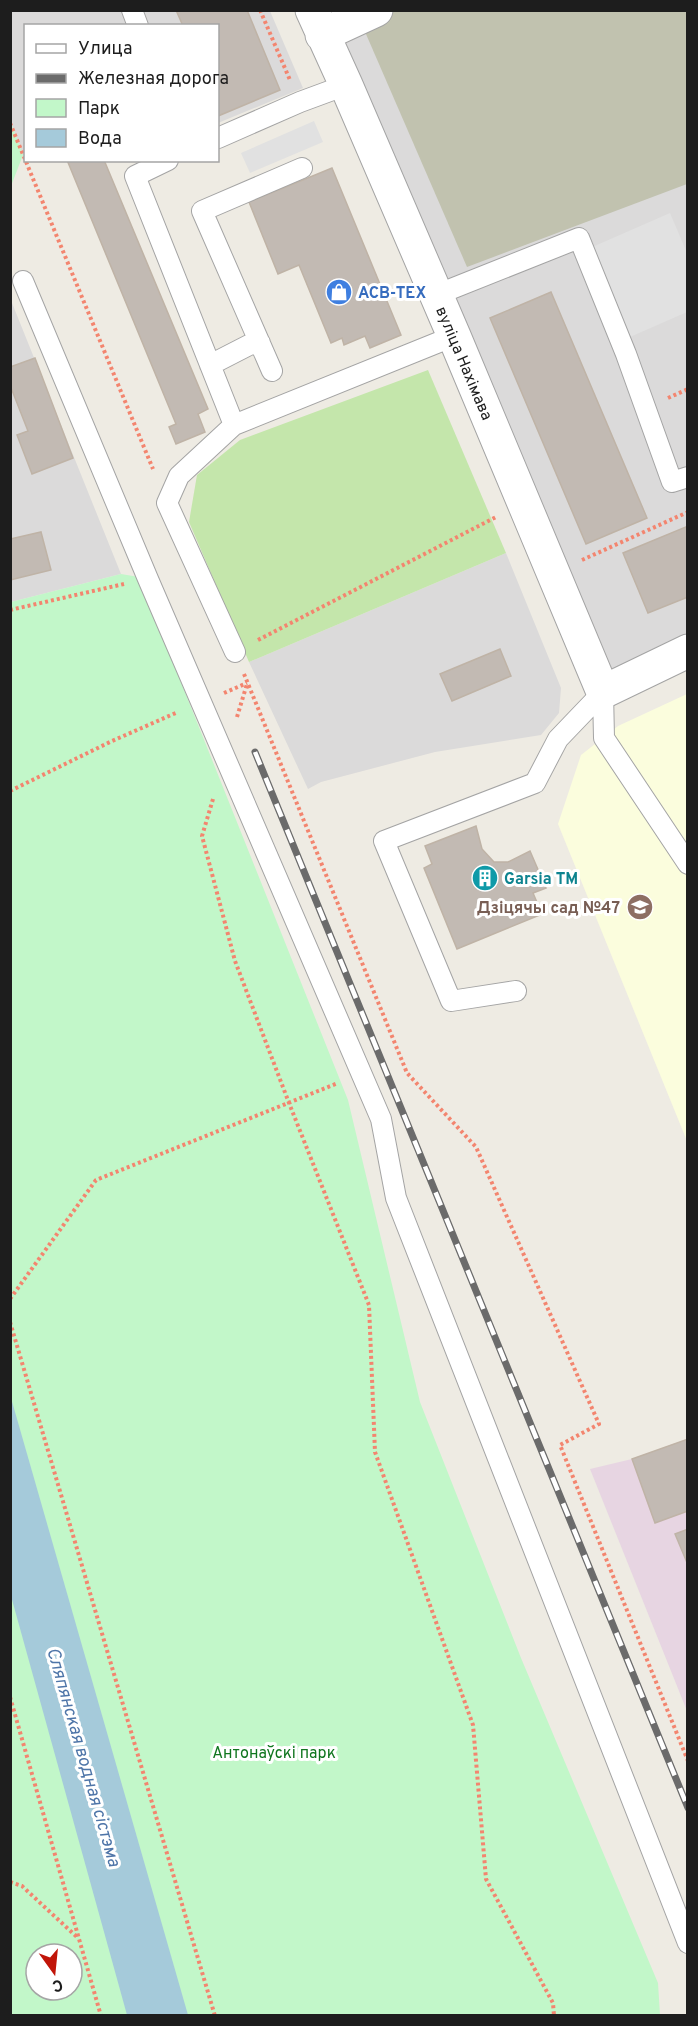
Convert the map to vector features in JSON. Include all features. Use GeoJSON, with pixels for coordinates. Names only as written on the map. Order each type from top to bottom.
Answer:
{"type":"FeatureCollection","features":[{"type":"Feature","properties":{"kind":"street","name":"вуліца Нахімава"},"geometry":{"type":"LineString","coordinates":[[376,10],[317,23],[454,336],[603,692]]}},
{"type":"Feature","properties":{"kind":"street"},"geometry":{"type":"LineString","coordinates":[[603,692],[687,651]]}},
{"type":"Feature","properties":{"kind":"lane"},"geometry":{"type":"LineString","coordinates":[[219,138],[300,102],[346,85]]}},
{"type":"Feature","properties":{"kind":"lane"},"geometry":{"type":"LineString","coordinates":[[164,162],[135,176],[234,425]]}},
{"type":"Feature","properties":{"kind":"lane"},"geometry":{"type":"LineString","coordinates":[[272,371],[202,211],[302,168]]}},
{"type":"Feature","properties":{"kind":"lane"},"geometry":{"type":"LineString","coordinates":[[436,295],[579,238],[626,354],[672,483],[687,477]]}},
{"type":"Feature","properties":{"kind":"lane"},"geometry":{"type":"LineString","coordinates":[[23,281],[148,579],[381,1119],[396,1198],[687,1943]]}},
{"type":"Feature","properties":{"kind":"lane"},"geometry":{"type":"LineString","coordinates":[[235,652],[167,503],[179,476],[234,425],[454,336]]}},
{"type":"Feature","properties":{"kind":"lane"},"geometry":{"type":"LineString","coordinates":[[210,365],[249,345],[260,343]]}},
{"type":"Feature","properties":{"kind":"lane"},"geometry":{"type":"LineString","coordinates":[[603,692],[604,738],[687,864]]}},
{"type":"Feature","properties":{"kind":"lane"},"geometry":{"type":"LineString","coordinates":[[516,991],[451,1001],[384,841],[535,783],[558,739],[603,692]]}},
{"type":"Feature","properties":{"kind":"path"},"geometry":{"type":"LineString","coordinates":[[260,10],[300,102]]}},
{"type":"Feature","properties":{"kind":"path"},"geometry":{"type":"LineString","coordinates":[[10,123],[24,157]]}},
{"type":"Feature","properties":{"kind":"path"},"geometry":{"type":"LineString","coordinates":[[26,162],[167,503]]}},
{"type":"Feature","properties":{"kind":"path"},"geometry":{"type":"LineString","coordinates":[[524,503],[235,652],[407,1073],[476,1147],[599,1424],[560,1445],[687,1761]]}},
{"type":"Feature","properties":{"kind":"path"},"geometry":{"type":"LineString","coordinates":[[555,574],[687,512]]}},
{"type":"Feature","properties":{"kind":"path"},"geometry":{"type":"LineString","coordinates":[[10,610],[148,579]]}},
{"type":"Feature","properties":{"kind":"path"},"geometry":{"type":"LineString","coordinates":[[248,683],[202,836],[235,961],[369,1305],[375,1452],[473,1725],[486,1879],[553,2002],[554,2016]]}},
{"type":"Feature","properties":{"kind":"path"},"geometry":{"type":"LineString","coordinates":[[10,791],[112,741],[201,702]]}},
{"type":"Feature","properties":{"kind":"path"},"geometry":{"type":"LineString","coordinates":[[10,1299],[96,1180],[362,1073]]}},
{"type":"Feature","properties":{"kind":"path"},"geometry":{"type":"LineString","coordinates":[[10,1322],[215,2016]]}},
{"type":"Feature","properties":{"kind":"path"},"geometry":{"type":"LineString","coordinates":[[10,1697],[101,2016]]}},
{"type":"Feature","properties":{"kind":"path"},"geometry":{"type":"LineString","coordinates":[[10,1717],[17,1720]]}},
{"type":"Feature","properties":{"kind":"path"},"geometry":{"type":"LineString","coordinates":[[10,1882],[22,1886],[79,1938]]}},
{"type":"Feature","properties":{"kind":"shaded area"},"geometry":{"type":"Polygon","coordinates":[[[11,11],[270,11],[303,88],[219,123],[219,24],[24,24],[23,155],[11,123],[11,11]]]}},
{"type":"Feature","properties":{"kind":"shaded area"},"geometry":{"type":"Polygon","coordinates":[[[325,11],[687,11],[687,637],[613,671],[325,11]]]}},
{"type":"Feature","properties":{"kind":"shaded area"},"geometry":{"type":"Polygon","coordinates":[[[356,11],[687,11],[687,184],[467,267],[356,11]]]}},
{"type":"Feature","properties":{"kind":"shaded area"},"geometry":{"type":"Polygon","coordinates":[[[314,121],[323,142],[250,173],[241,153],[314,121]]]}},
{"type":"Feature","properties":{"kind":"shaded area"},"geometry":{"type":"Polygon","coordinates":[[[670,213],[687,253],[687,312],[630,337],[590,248],[670,213]]]}},
{"type":"Feature","properties":{"kind":"shaded area"},"geometry":{"type":"Polygon","coordinates":[[[10,298],[121,574],[11,602],[10,602],[10,298]]]}},
{"type":"Feature","properties":{"kind":"shaded area"},"geometry":{"type":"Polygon","coordinates":[[[506,553],[561,688],[559,713],[541,735],[435,752],[321,782],[308,789],[249,662],[506,553]]]}},
{"type":"Feature","properties":{"kind":"shaded area","name":"Дзіцячы сад №47"},"geometry":{"type":"Polygon","coordinates":[[[687,694],[687,1141],[558,824],[581,755],[618,726],[687,694]]]}},
{"type":"Feature","properties":{"kind":"shaded area"},"geometry":{"type":"Polygon","coordinates":[[[687,1439],[687,1711],[590,1469],[632,1459],[687,1439]]]}},
{"type":"Feature","properties":{"kind":"green space"},"geometry":{"type":"Polygon","coordinates":[[[10,123],[23,155],[11,186],[10,123]]]}},
{"type":"Feature","properties":{"kind":"green space"},"geometry":{"type":"Polygon","coordinates":[[[428,370],[506,553],[249,662],[189,522],[197,475],[240,440],[428,370]]]}},
{"type":"Feature","properties":{"kind":"green space","name":"Антонаўскі парк"},"geometry":{"type":"Polygon","coordinates":[[[121,574],[139,577],[348,1100],[420,1402],[521,1658],[658,1983],[660,2015],[11,2016],[11,602],[121,574]]]}},
{"type":"Feature","properties":{"kind":"water","name":"Сляпянская водная сістэма"},"geometry":{"type":"Polygon","coordinates":[[[10,1398],[188,2015],[127,2015],[11,1596],[10,1398]]]}},
{"type":"Feature","properties":{"kind":"building"},"geometry":{"type":"Polygon","coordinates":[[[176,10],[247,10],[280,90],[219,116],[219,24],[182,24],[176,10]]]}},
{"type":"Feature","properties":{"kind":"building"},"geometry":{"type":"Polygon","coordinates":[[[68,162],[105,162],[208,409],[198,414],[205,432],[176,444],[169,427],[176,424],[68,162]]]}},
{"type":"Feature","properties":{"kind":"building"},"geometry":{"type":"Polygon","coordinates":[[[332,168],[401,335],[370,348],[365,336],[344,345],[342,338],[331,343],[299,265],[278,274],[249,202],[332,168]]]}},
{"type":"Feature","properties":{"kind":"building"},"geometry":{"type":"Polygon","coordinates":[[[551,292],[647,518],[586,544],[490,318],[551,292]]]}},
{"type":"Feature","properties":{"kind":"building"},"geometry":{"type":"Polygon","coordinates":[[[35,358],[73,458],[32,474],[17,435],[28,431],[10,385],[10,367],[35,358]]]}},
{"type":"Feature","properties":{"kind":"building"},"geometry":{"type":"Polygon","coordinates":[[[688,526],[688,597],[648,613],[623,553],[688,526]]]}},
{"type":"Feature","properties":{"kind":"building"},"geometry":{"type":"Polygon","coordinates":[[[41,532],[51,570],[10,580],[10,539],[41,532]]]}},
{"type":"Feature","properties":{"kind":"building"},"geometry":{"type":"Polygon","coordinates":[[[500,649],[511,676],[452,701],[440,674],[500,649]]]}},
{"type":"Feature","properties":{"kind":"building","name":"Garsia TM"},"geometry":{"type":"Polygon","coordinates":[[[476,826],[482,849],[494,862],[508,862],[530,851],[546,888],[533,893],[542,914],[457,949],[424,868],[432,864],[425,846],[476,826]]]}},
{"type":"Feature","properties":{"kind":"building"},"geometry":{"type":"Polygon","coordinates":[[[688,1439],[688,1511],[655,1523],[632,1459],[688,1439]]]}},
{"type":"Feature","properties":{"kind":"building"},"geometry":{"type":"Polygon","coordinates":[[[688,1529],[688,1565],[675,1534],[688,1529]]]}},
{"type":"Feature","properties":{"kind":"railway"},"geometry":{"type":"LineString","coordinates":[[255,752],[688,1808]]}},
{"type":"Feature","properties":{"kind":"place","name":"ACB-TEX"},"geometry":{"type":"Point","coordinates":[339,292]}},
{"type":"Feature","properties":{"kind":"place","name":"Garsia TM"},"geometry":{"type":"Point","coordinates":[485,878]}},
{"type":"Feature","properties":{"kind":"place","name":"Дзіцячы сад №47"},"geometry":{"type":"Point","coordinates":[640,907]}}]}
